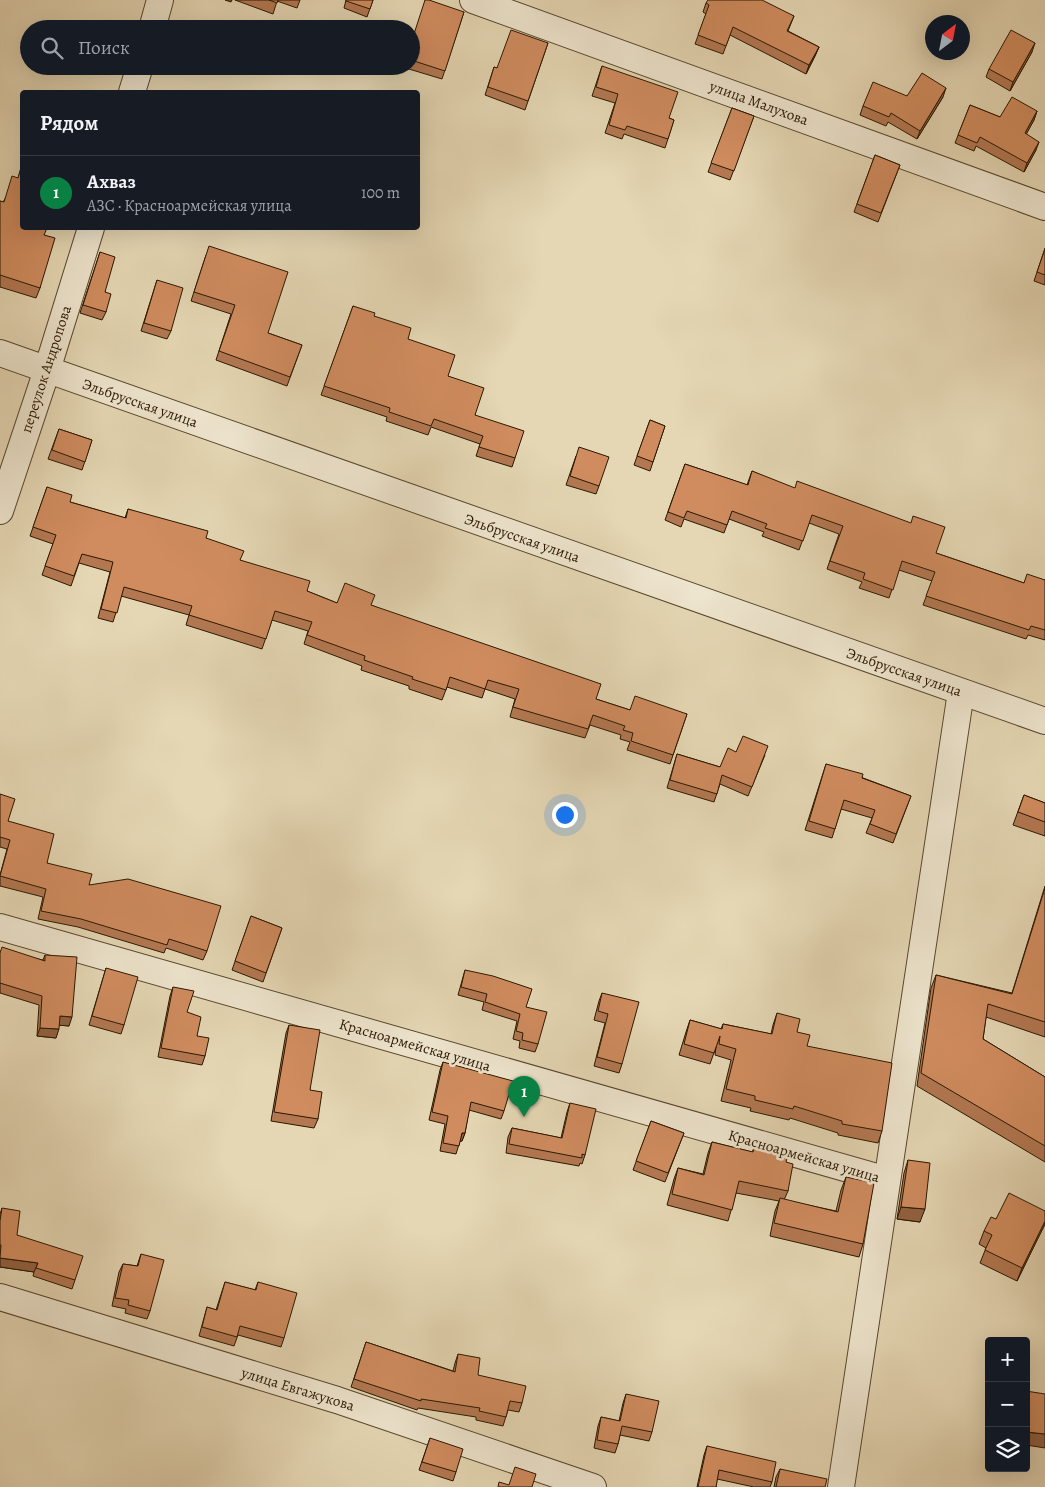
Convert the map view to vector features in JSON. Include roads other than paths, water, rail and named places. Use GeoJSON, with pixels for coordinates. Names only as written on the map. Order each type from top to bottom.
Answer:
{"type":"FeatureCollection","features":[{"type":"Feature","properties":{"kind":"street"},"geometry":{"type":"LineString","coordinates":[[154,20],[160,0]]}},
{"type":"Feature","properties":{"kind":"street","name":"улица Малухова"},"geometry":{"type":"LineString","coordinates":[[473,0],[1045,207]]}},
{"type":"Feature","properties":{"kind":"street"},"geometry":{"type":"LineString","coordinates":[[133,90],[137,75]]}},
{"type":"Feature","properties":{"kind":"street","name":"переулок Андропова"},"geometry":{"type":"LineString","coordinates":[[0,511],[47,370],[90,230]]}},
{"type":"Feature","properties":{"kind":"street","name":"Эльбрусская улица"},"geometry":{"type":"LineString","coordinates":[[0,353],[1045,721]]}},
{"type":"Feature","properties":{"kind":"street"},"geometry":{"type":"LineString","coordinates":[[840,1487],[961,692]]}},
{"type":"Feature","properties":{"kind":"street","name":"Красноармейская улица"},"geometry":{"type":"LineString","coordinates":[[0,927],[887,1180]]}},
{"type":"Feature","properties":{"kind":"street","name":"улица Евгажукова"},"geometry":{"type":"LineString","coordinates":[[0,1297],[337,1400],[593,1487]]}},
{"type":"Feature","properties":{"kind":"place","name":"Ахваз"},"geometry":{"type":"Point","coordinates":[524,1117]}}]}
